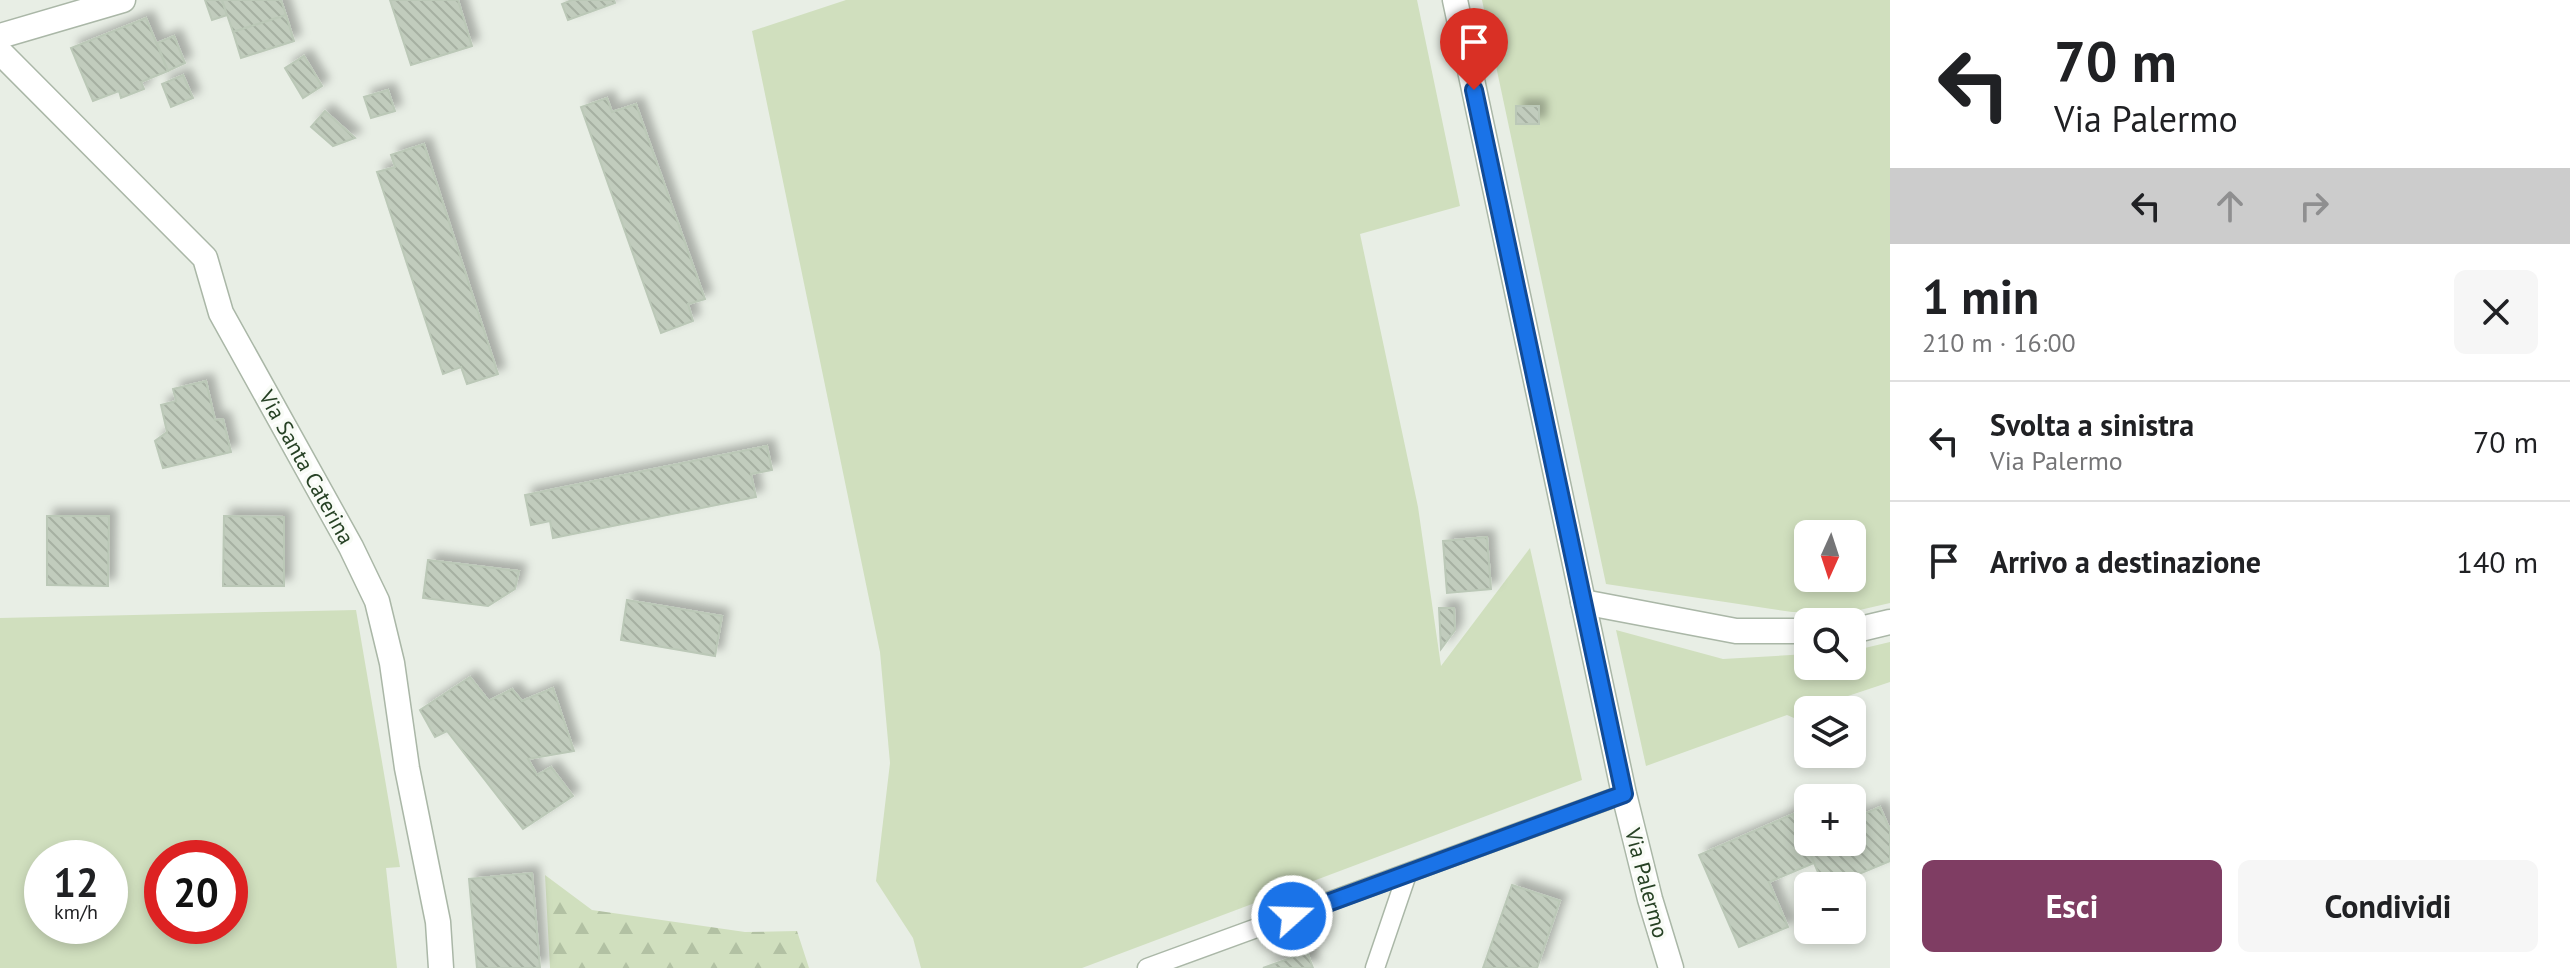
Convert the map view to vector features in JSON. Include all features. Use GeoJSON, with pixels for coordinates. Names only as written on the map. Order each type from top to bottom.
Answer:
{"type":"FeatureCollection","features":[{"type":"Feature","properties":{"kind":"street"},"geometry":{"type":"LineString","coordinates":[[0,36],[123,0]]}},
{"type":"Feature","properties":{"kind":"street","name":"Via Palermo"},"geometry":{"type":"LineString","coordinates":[[1455,0],[1624,794],[1671,968]]}},
{"type":"Feature","properties":{"kind":"street","name":"Via Santa Caterina"},"geometry":{"type":"LineString","coordinates":[[0,52],[205,258],[221,313],[351,547],[377,601],[392,663],[407,768],[438,922],[441,968]]}},
{"type":"Feature","properties":{"kind":"street"},"geometry":{"type":"LineString","coordinates":[[1583,602],[1736,631],[1794,631]]}},
{"type":"Feature","properties":{"kind":"street"},"geometry":{"type":"LineString","coordinates":[[1866,628],[1890,622]]}},
{"type":"Feature","properties":{"kind":"lane"},"geometry":{"type":"LineString","coordinates":[[1147,968],[1624,794]]}},
{"type":"Feature","properties":{"kind":"lane"},"geometry":{"type":"LineString","coordinates":[[1375,968],[1407,874]]}},
{"type":"Feature","properties":{"kind":"green space"},"geometry":{"type":"Polygon","coordinates":[[[846,0],[1417,0],[1460,206],[1360,234],[1418,507],[1441,666],[1530,548],[1582,780],[1082,968],[921,968],[913,938],[876,881],[890,763],[880,652],[752,31],[846,0]]]}},
{"type":"Feature","properties":{"kind":"green space"},"geometry":{"type":"Polygon","coordinates":[[[1482,0],[1890,0],[1890,603],[1866,609],[1794,608],[1792,612],[1606,584],[1482,0]]]}},
{"type":"Feature","properties":{"kind":"green space"},"geometry":{"type":"Polygon","coordinates":[[[356,610],[400,867],[386,868],[397,968],[0,968],[0,618],[356,610]]]}},
{"type":"Feature","properties":{"kind":"green space"},"geometry":{"type":"Polygon","coordinates":[[[1616,630],[1723,659],[1794,655],[1794,680],[1866,680],[1866,648],[1890,642],[1890,682],[1848,696],[1794,696],[1794,718],[1787,715],[1646,766],[1616,630]]]}},
{"type":"Feature","properties":{"kind":"green space"},"geometry":{"type":"Polygon","coordinates":[[[545,875],[592,910],[745,932],[797,931],[809,968],[550,968],[545,875]]]}},
{"type":"Feature","properties":{"kind":"building"},"geometry":{"type":"Polygon","coordinates":[[[205,0],[222,0],[227,15],[212,20],[205,0]]]}},
{"type":"Feature","properties":{"kind":"building"},"geometry":{"type":"Polygon","coordinates":[[[222,0],[281,0],[286,15],[233,32],[222,0]]]}},
{"type":"Feature","properties":{"kind":"building"},"geometry":{"type":"Polygon","coordinates":[[[390,0],[458,0],[472,46],[411,65],[390,0]]]}},
{"type":"Feature","properties":{"kind":"building"},"geometry":{"type":"Polygon","coordinates":[[[572,0],[614,0],[615,3],[568,20],[562,4],[572,0]]]}},
{"type":"Feature","properties":{"kind":"building"},"geometry":{"type":"Polygon","coordinates":[[[286,15],[294,41],[241,58],[233,32],[286,15]]]}},
{"type":"Feature","properties":{"kind":"building"},"geometry":{"type":"Polygon","coordinates":[[[146,18],[168,71],[141,82],[144,89],[121,98],[119,91],[93,101],[71,48],[146,18]]]}},
{"type":"Feature","properties":{"kind":"building"},"geometry":{"type":"Polygon","coordinates":[[[174,36],[185,63],[168,71],[157,43],[174,36]]]}},
{"type":"Feature","properties":{"kind":"building"},"geometry":{"type":"Polygon","coordinates":[[[304,56],[322,86],[303,98],[285,68],[304,56]]]}},
{"type":"Feature","properties":{"kind":"building"},"geometry":{"type":"Polygon","coordinates":[[[183,75],[193,98],[171,107],[162,84],[183,75]]]}},
{"type":"Feature","properties":{"kind":"building"},"geometry":{"type":"Polygon","coordinates":[[[388,90],[395,111],[371,118],[364,97],[388,90]]]}},
{"type":"Feature","properties":{"kind":"building"},"geometry":{"type":"Polygon","coordinates":[[[607,98],[612,112],[636,104],[705,299],[688,304],[693,321],[661,333],[581,107],[607,98]]]}},
{"type":"Feature","properties":{"kind":"building"},"geometry":{"type":"Polygon","coordinates":[[[1516,106],[1539,106],[1539,124],[1516,124],[1516,106]]]}},
{"type":"Feature","properties":{"kind":"building"},"geometry":{"type":"Polygon","coordinates":[[[325,111],[355,138],[333,146],[311,127],[325,111]]]}},
{"type":"Feature","properties":{"kind":"building"},"geometry":{"type":"Polygon","coordinates":[[[424,144],[498,374],[467,384],[461,367],[443,374],[377,172],[395,167],[391,155],[424,144]]]}},
{"type":"Feature","properties":{"kind":"building"},"geometry":{"type":"Polygon","coordinates":[[[206,381],[215,420],[223,419],[231,452],[163,468],[155,441],[167,432],[161,405],[176,401],[173,389],[206,381]]]}},
{"type":"Feature","properties":{"kind":"building"},"geometry":{"type":"Polygon","coordinates":[[[767,446],[772,470],[751,474],[756,497],[553,538],[550,521],[531,525],[525,495],[767,446]]]}},
{"type":"Feature","properties":{"kind":"building"},"geometry":{"type":"Polygon","coordinates":[[[47,516],[109,516],[108,586],[47,585],[47,516]]]}},
{"type":"Feature","properties":{"kind":"building"},"geometry":{"type":"Polygon","coordinates":[[[224,516],[284,517],[284,586],[223,586],[224,516]]]}},
{"type":"Feature","properties":{"kind":"building"},"geometry":{"type":"Polygon","coordinates":[[[1487,537],[1491,589],[1447,593],[1443,541],[1487,537]]]}},
{"type":"Feature","properties":{"kind":"building"},"geometry":{"type":"Polygon","coordinates":[[[428,560],[519,571],[515,589],[488,606],[423,598],[428,560]]]}},
{"type":"Feature","properties":{"kind":"building"},"geometry":{"type":"Polygon","coordinates":[[[627,600],[722,616],[715,656],[621,640],[627,600]]]}},
{"type":"Feature","properties":{"kind":"building"},"geometry":{"type":"Polygon","coordinates":[[[1439,608],[1454,608],[1455,630],[1441,649],[1439,608]]]}},
{"type":"Feature","properties":{"kind":"building"},"geometry":{"type":"Polygon","coordinates":[[[470,677],[489,701],[512,689],[522,701],[553,688],[574,751],[528,759],[537,775],[551,767],[573,796],[523,829],[447,731],[435,737],[420,710],[470,677]]]}},
{"type":"Feature","properties":{"kind":"building"},"geometry":{"type":"Polygon","coordinates":[[[1880,807],[1890,830],[1890,861],[1864,872],[1818,872],[1811,856],[1866,856],[1866,813],[1880,807]]]}},
{"type":"Feature","properties":{"kind":"building"},"geometry":{"type":"Polygon","coordinates":[[[1793,814],[1794,856],[1811,856],[1814,863],[1769,882],[1788,927],[1739,947],[1699,855],[1793,814]]]}},
{"type":"Feature","properties":{"kind":"building"},"geometry":{"type":"Polygon","coordinates":[[[532,873],[540,968],[477,968],[469,879],[532,873]]]}},
{"type":"Feature","properties":{"kind":"building"},"geometry":{"type":"Polygon","coordinates":[[[1512,885],[1560,901],[1537,968],[1483,968],[1512,885]]]}},
{"type":"Feature","properties":{"kind":"building"},"geometry":{"type":"Polygon","coordinates":[[[1307,952],[1313,968],[1263,968],[1307,952]]]}},
{"type":"Feature","properties":{"kind":"route"},"geometry":{"type":"LineString","coordinates":[[1292,916],[1624,794],[1474,90]]}}]}
